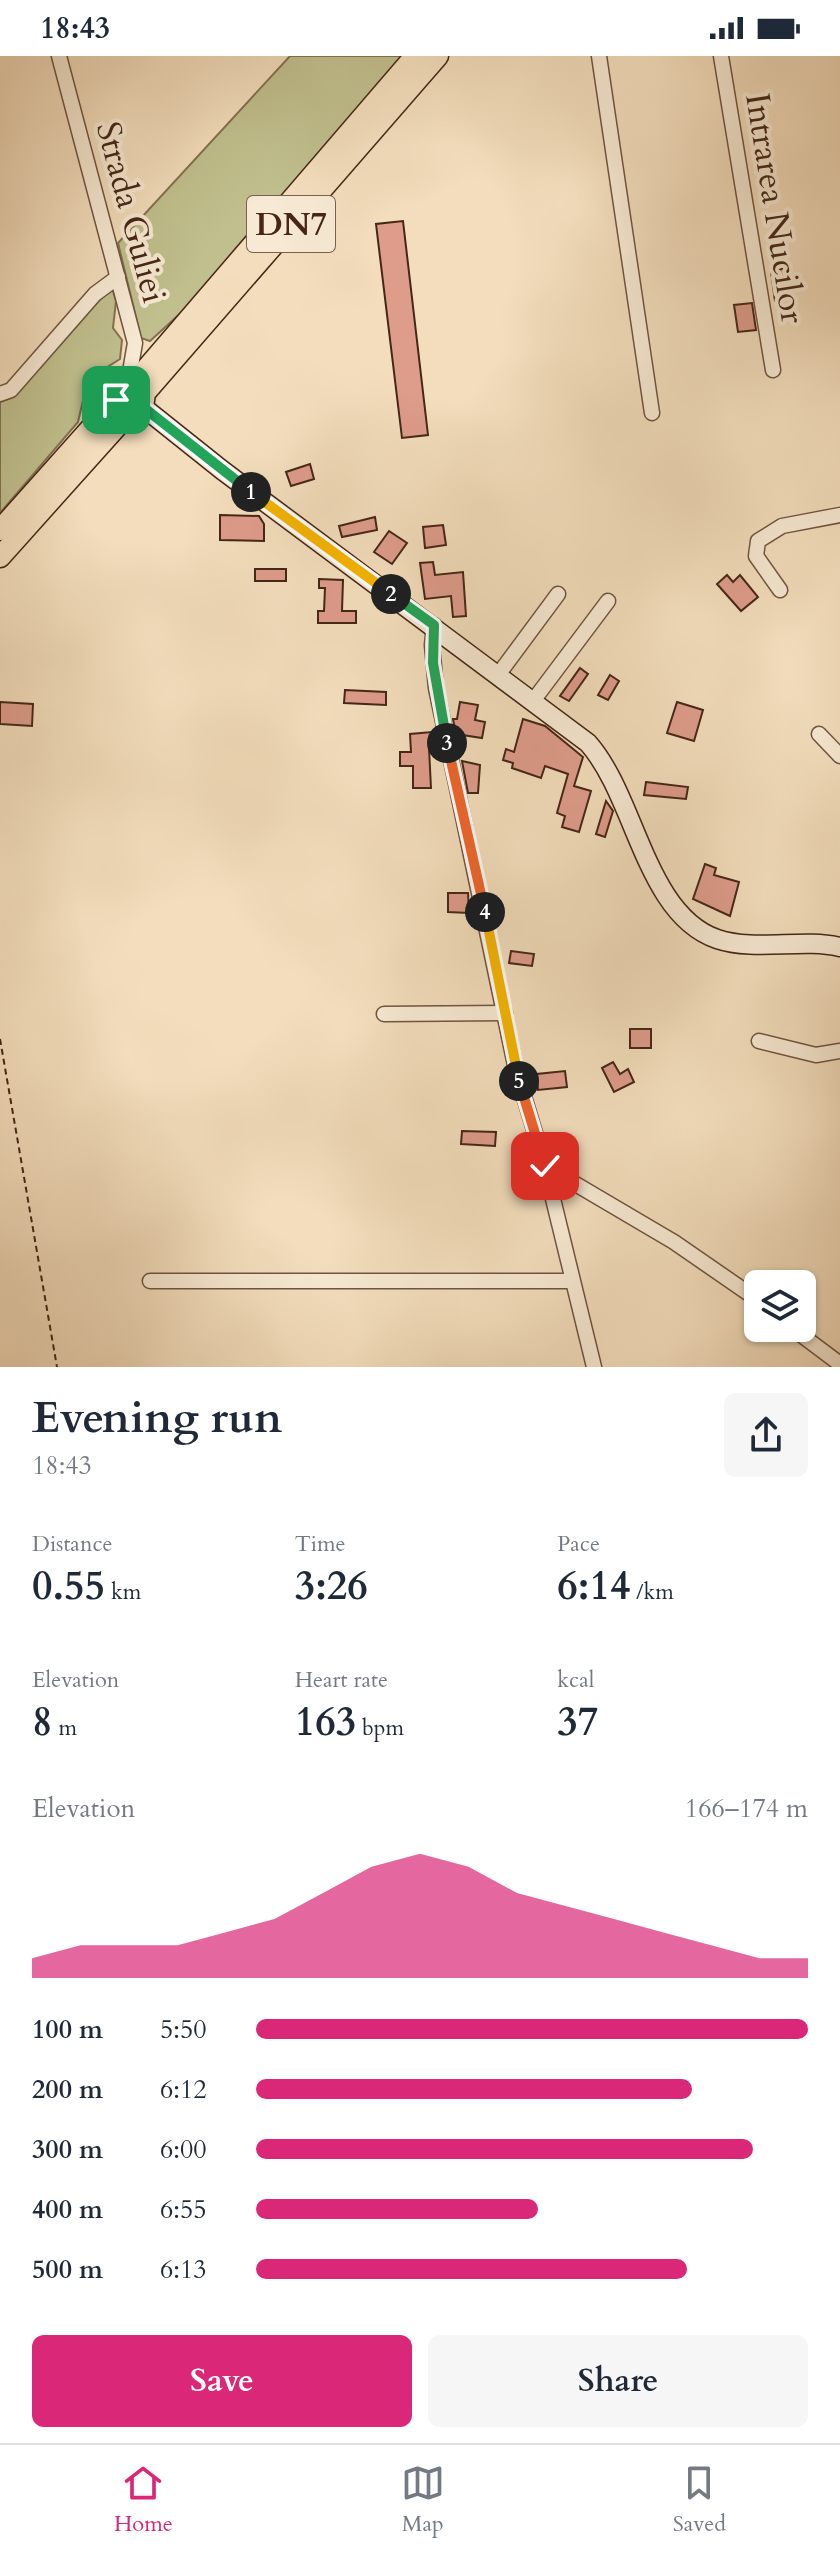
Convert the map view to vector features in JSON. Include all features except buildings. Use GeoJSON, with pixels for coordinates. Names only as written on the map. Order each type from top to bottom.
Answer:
{"type":"FeatureCollection","features":[{"type":"Feature","properties":{"kind":"main road","name":"DN7"},"geometry":{"type":"LineString","coordinates":[[0,557],[415,56]]}},
{"type":"Feature","properties":{"kind":"main road","name":"DN7"},"geometry":{"type":"LineString","coordinates":[[0,530],[132,397],[438,56]]}},
{"type":"Feature","properties":{"kind":"street","name":"Strada Guliei"},"geometry":{"type":"LineString","coordinates":[[59,56],[135,343],[132,397]]}},
{"type":"Feature","properties":{"kind":"street"},"geometry":{"type":"LineString","coordinates":[[599,56],[652,413]]}},
{"type":"Feature","properties":{"kind":"street","name":"Intrarea Nucilor"},"geometry":{"type":"LineString","coordinates":[[721,56],[773,370]]}},
{"type":"Feature","properties":{"kind":"street"},"geometry":{"type":"LineString","coordinates":[[0,394],[11,390],[95,294],[118,277]]}},
{"type":"Feature","properties":{"kind":"street"},"geometry":{"type":"LineString","coordinates":[[132,397],[222,470],[533,701],[599,756],[662,887],[684,919],[719,940],[840,947]]}},
{"type":"Feature","properties":{"kind":"street"},"geometry":{"type":"LineString","coordinates":[[780,590],[756,556],[758,541],[782,526],[840,515]]}},
{"type":"Feature","properties":{"kind":"street"},"geometry":{"type":"LineString","coordinates":[[498,675],[558,594]]}},
{"type":"Feature","properties":{"kind":"street"},"geometry":{"type":"LineString","coordinates":[[533,701],[608,601]]}},
{"type":"Feature","properties":{"kind":"street"},"geometry":{"type":"LineString","coordinates":[[434,625],[432,645],[436,688],[516,1070],[545,1166],[594,1367]]}},
{"type":"Feature","properties":{"kind":"street"},"geometry":{"type":"LineString","coordinates":[[819,734],[840,756]]}},
{"type":"Feature","properties":{"kind":"street"},"geometry":{"type":"LineString","coordinates":[[384,1014],[505,1013]]}},
{"type":"Feature","properties":{"kind":"street"},"geometry":{"type":"LineString","coordinates":[[759,1041],[816,1055],[840,1051]]}},
{"type":"Feature","properties":{"kind":"street"},"geometry":{"type":"LineString","coordinates":[[545,1166],[674,1242],[744,1290]]}},
{"type":"Feature","properties":{"kind":"street"},"geometry":{"type":"LineString","coordinates":[[150,1281],[572,1281]]}},
{"type":"Feature","properties":{"kind":"street"},"geometry":{"type":"LineString","coordinates":[[811,1342],[840,1364]]}},
{"type":"Feature","properties":{"kind":"path"},"geometry":{"type":"LineString","coordinates":[[0,1039],[57,1367]]}},
{"type":"Feature","properties":{"kind":"shaded area"},"geometry":{"type":"Polygon","coordinates":[[[290,56],[405,56],[184,310],[150,341],[141,338],[118,243],[290,56]]]}},
{"type":"Feature","properties":{"kind":"shaded area"},"geometry":{"type":"Polygon","coordinates":[[[109,289],[113,291],[116,301],[113,328],[122,340],[120,359],[95,375],[85,392],[78,422],[0,513],[0,402],[14,397],[109,289]]]}},
{"type":"Feature","properties":{"kind":"route"},"geometry":{"type":"LineString","coordinates":[[116,400],[120,408],[129,413],[143,407],[222,470],[434,625],[433,663],[450,759],[491,937],[516,1070],[545,1166]]}}]}
